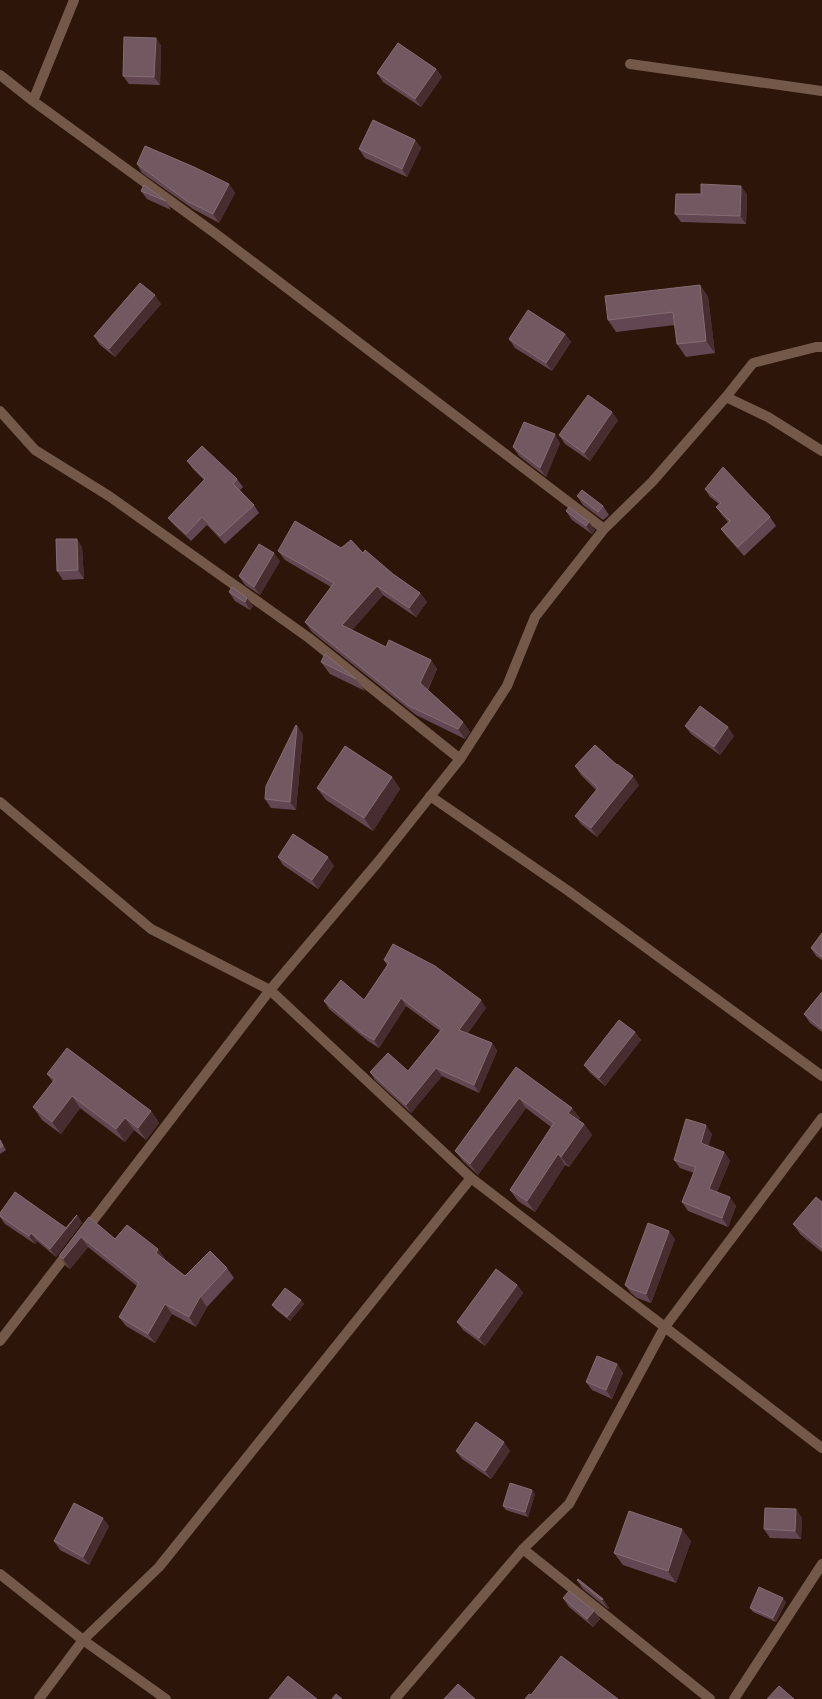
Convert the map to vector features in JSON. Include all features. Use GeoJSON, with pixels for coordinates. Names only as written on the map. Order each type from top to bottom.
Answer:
{"type":"FeatureCollection","features":[{"type":"Feature","properties":{"kind":"street"},"geometry":{"type":"LineString","coordinates":[[33,101],[74,0]]}},
{"type":"Feature","properties":{"kind":"street"},"geometry":{"type":"LineString","coordinates":[[630,64],[822,90]]}},
{"type":"Feature","properties":{"kind":"street"},"geometry":{"type":"LineString","coordinates":[[0,75],[33,101],[216,234],[604,529]]}},
{"type":"Feature","properties":{"kind":"street"},"geometry":{"type":"LineString","coordinates":[[0,1341],[270,990],[378,862],[460,760],[507,686],[535,617],[604,529],[652,482],[753,364],[816,347],[822,347]]}},
{"type":"Feature","properties":{"kind":"street"},"geometry":{"type":"LineString","coordinates":[[726,397],[768,417],[822,450]]}},
{"type":"Feature","properties":{"kind":"street"},"geometry":{"type":"LineString","coordinates":[[0,411],[35,450],[109,496],[310,638],[460,760]]}},
{"type":"Feature","properties":{"kind":"street"},"geometry":{"type":"LineString","coordinates":[[430,796],[567,890],[822,1076]]}},
{"type":"Feature","properties":{"kind":"street"},"geometry":{"type":"LineString","coordinates":[[0,802],[151,929],[270,990],[471,1178],[664,1328],[822,1448]]}},
{"type":"Feature","properties":{"kind":"street"},"geometry":{"type":"LineString","coordinates":[[395,1699],[523,1549],[569,1504],[664,1328],[822,1118]]}},
{"type":"Feature","properties":{"kind":"street"},"geometry":{"type":"LineString","coordinates":[[39,1699],[83,1640],[159,1567],[471,1178]]}},
{"type":"Feature","properties":{"kind":"street"},"geometry":{"type":"LineString","coordinates":[[523,1549],[710,1699]]}},
{"type":"Feature","properties":{"kind":"street"},"geometry":{"type":"LineString","coordinates":[[734,1699],[822,1564]]}},
{"type":"Feature","properties":{"kind":"street"},"geometry":{"type":"LineString","coordinates":[[0,1574],[83,1640],[166,1699]]}},
{"type":"Feature","properties":{"kind":"building"},"geometry":{"type":"Polygon","coordinates":[[[124,37],[156,38],[154,77],[123,76],[124,37]]]}},
{"type":"Feature","properties":{"kind":"building"},"geometry":{"type":"Polygon","coordinates":[[[398,43],[436,69],[415,99],[377,73],[398,43]]]}},
{"type":"Feature","properties":{"kind":"building"},"geometry":{"type":"Polygon","coordinates":[[[373,120],[415,140],[402,169],[359,149],[373,120]]]}},
{"type":"Feature","properties":{"kind":"building"},"geometry":{"type":"Polygon","coordinates":[[[145,146],[229,184],[213,214],[187,201],[137,164],[145,146]]]}},
{"type":"Feature","properties":{"kind":"building"},"geometry":{"type":"Polygon","coordinates":[[[701,184],[741,186],[740,216],[675,214],[676,194],[701,194],[701,184]]]}},
{"type":"Feature","properties":{"kind":"building"},"geometry":{"type":"Polygon","coordinates":[[[144,185],[166,201],[141,191],[144,185]]]}},
{"type":"Feature","properties":{"kind":"building"},"geometry":{"type":"Polygon","coordinates":[[[140,283],[155,295],[109,349],[94,336],[140,283]]]}},
{"type":"Feature","properties":{"kind":"building"},"geometry":{"type":"Polygon","coordinates":[[[700,285],[706,341],[677,344],[673,312],[608,320],[605,296],[700,285]]]}},
{"type":"Feature","properties":{"kind":"building"},"geometry":{"type":"Polygon","coordinates":[[[528,310],[565,334],[546,363],[509,339],[528,310]]]}},
{"type":"Feature","properties":{"kind":"building"},"geometry":{"type":"Polygon","coordinates":[[[588,395],[612,412],[584,453],[559,435],[588,395]]]}},
{"type":"Feature","properties":{"kind":"building"},"geometry":{"type":"Polygon","coordinates":[[[524,422],[555,434],[540,468],[513,447],[524,422]]]}},
{"type":"Feature","properties":{"kind":"building"},"geometry":{"type":"Polygon","coordinates":[[[202,446],[237,479],[233,484],[254,505],[220,536],[202,517],[186,534],[168,518],[205,479],[187,461],[202,446]]]}},
{"type":"Feature","properties":{"kind":"building"},"geometry":{"type":"Polygon","coordinates":[[[723,467],[770,517],[738,547],[721,529],[730,521],[716,507],[721,503],[705,489],[723,467]]]}},
{"type":"Feature","properties":{"kind":"building"},"geometry":{"type":"Polygon","coordinates":[[[582,490],[603,506],[598,512],[577,496],[582,490]]]}},
{"type":"Feature","properties":{"kind":"building"},"geometry":{"type":"Polygon","coordinates":[[[569,507],[589,522],[586,526],[566,511],[569,507]]]}},
{"type":"Feature","properties":{"kind":"building"},"geometry":{"type":"Polygon","coordinates":[[[295,521],[341,548],[351,540],[363,553],[365,550],[393,574],[420,593],[409,608],[377,586],[342,625],[386,647],[389,640],[431,660],[420,683],[463,722],[458,729],[409,706],[305,622],[334,583],[278,551],[295,521]]]}},
{"type":"Feature","properties":{"kind":"building"},"geometry":{"type":"Polygon","coordinates":[[[56,539],[77,539],[78,570],[57,571],[56,539]]]}},
{"type":"Feature","properties":{"kind":"building"},"geometry":{"type":"Polygon","coordinates":[[[259,544],[274,553],[254,587],[239,576],[259,544]]]}},
{"type":"Feature","properties":{"kind":"building"},"geometry":{"type":"Polygon","coordinates":[[[232,587],[247,598],[245,602],[229,592],[232,587]]]}},
{"type":"Feature","properties":{"kind":"building"},"geometry":{"type":"Polygon","coordinates":[[[325,654],[356,679],[321,662],[325,654]]]}},
{"type":"Feature","properties":{"kind":"building"},"geometry":{"type":"Polygon","coordinates":[[[700,706],[728,727],[714,747],[685,726],[700,706]]]}},
{"type":"Feature","properties":{"kind":"building"},"geometry":{"type":"Polygon","coordinates":[[[296,725],[290,802],[265,799],[266,786],[296,725]]]}},
{"type":"Feature","properties":{"kind":"building"},"geometry":{"type":"Polygon","coordinates":[[[595,745],[617,765],[633,776],[591,828],[575,816],[598,788],[575,766],[595,745]]]}},
{"type":"Feature","properties":{"kind":"building"},"geometry":{"type":"Polygon","coordinates":[[[345,746],[392,777],[364,818],[317,788],[345,746]]]}},
{"type":"Feature","properties":{"kind":"building"},"geometry":{"type":"Polygon","coordinates":[[[293,834],[328,857],[312,880],[278,857],[293,834]]]}},
{"type":"Feature","properties":{"kind":"building"},"geometry":{"type":"Polygon","coordinates":[[[822,933],[822,957],[811,948],[822,933]]]}},
{"type":"Feature","properties":{"kind":"building"},"geometry":{"type":"Polygon","coordinates":[[[393,944],[435,966],[481,1000],[459,1030],[492,1043],[474,1085],[436,1068],[406,1105],[370,1072],[388,1053],[408,1071],[442,1029],[401,998],[374,1040],[362,1033],[324,1001],[341,980],[364,1000],[389,963],[384,960],[393,944]]]}},
{"type":"Feature","properties":{"kind":"building"},"geometry":{"type":"Polygon","coordinates":[[[822,992],[822,1029],[804,1014],[822,992]]]}},
{"type":"Feature","properties":{"kind":"building"},"geometry":{"type":"Polygon","coordinates":[[[619,1020],[635,1032],[599,1078],[584,1065],[619,1020]]]}},
{"type":"Feature","properties":{"kind":"building"},"geometry":{"type":"Polygon","coordinates":[[[67,1048],[151,1111],[138,1128],[125,1118],[116,1129],[72,1096],[52,1122],[33,1107],[55,1079],[47,1074],[67,1048]]]}},
{"type":"Feature","properties":{"kind":"building"},"geometry":{"type":"Polygon","coordinates":[[[516,1067],[572,1108],[568,1113],[584,1124],[561,1157],[558,1154],[527,1201],[510,1190],[554,1123],[519,1098],[470,1164],[455,1151],[516,1067]]]}},
{"type":"Feature","properties":{"kind":"building"},"geometry":{"type":"Polygon","coordinates":[[[686,1119],[706,1125],[701,1143],[724,1152],[709,1189],[730,1197],[722,1218],[682,1202],[696,1167],[674,1160],[686,1119]]]}},
{"type":"Feature","properties":{"kind":"building"},"geometry":{"type":"Polygon","coordinates":[[[0,1140],[3,1146],[0,1148],[0,1140]]]}},
{"type":"Feature","properties":{"kind":"building"},"geometry":{"type":"Polygon","coordinates":[[[15,1192],[66,1228],[77,1215],[50,1249],[31,1233],[29,1236],[0,1216],[0,1213],[15,1192]]]}},
{"type":"Feature","properties":{"kind":"building"},"geometry":{"type":"Polygon","coordinates":[[[816,1197],[822,1202],[822,1248],[793,1224],[816,1197]]]}},
{"type":"Feature","properties":{"kind":"building"},"geometry":{"type":"Polygon","coordinates":[[[89,1217],[115,1239],[127,1225],[158,1249],[156,1253],[185,1276],[210,1251],[227,1268],[200,1297],[189,1317],[165,1304],[148,1334],[119,1317],[139,1283],[81,1237],[63,1259],[59,1256],[89,1217]]]}},
{"type":"Feature","properties":{"kind":"building"},"geometry":{"type":"Polygon","coordinates":[[[648,1223],[669,1231],[646,1294],[631,1289],[625,1285],[648,1223]]]}},
{"type":"Feature","properties":{"kind":"building"},"geometry":{"type":"Polygon","coordinates":[[[496,1269],[517,1285],[479,1338],[457,1322],[496,1269]]]}},
{"type":"Feature","properties":{"kind":"building"},"geometry":{"type":"Polygon","coordinates":[[[285,1288],[301,1300],[287,1317],[272,1305],[285,1288]]]}},
{"type":"Feature","properties":{"kind":"building"},"geometry":{"type":"Polygon","coordinates":[[[597,1356],[617,1364],[606,1390],[586,1382],[597,1356]]]}},
{"type":"Feature","properties":{"kind":"building"},"geometry":{"type":"Polygon","coordinates":[[[476,1422],[504,1442],[485,1471],[456,1451],[476,1422]]]}},
{"type":"Feature","properties":{"kind":"building"},"geometry":{"type":"Polygon","coordinates":[[[510,1483],[532,1490],[525,1512],[503,1506],[510,1483]]]}},
{"type":"Feature","properties":{"kind":"building"},"geometry":{"type":"Polygon","coordinates":[[[74,1503],[103,1518],[83,1557],[54,1541],[74,1503]]]}},
{"type":"Feature","properties":{"kind":"building"},"geometry":{"type":"Polygon","coordinates":[[[765,1508],[796,1509],[795,1531],[764,1529],[765,1508]]]}},
{"type":"Feature","properties":{"kind":"building"},"geometry":{"type":"Polygon","coordinates":[[[629,1511],[682,1529],[668,1571],[614,1553],[629,1511]]]}},
{"type":"Feature","properties":{"kind":"building"},"geometry":{"type":"Polygon","coordinates":[[[578,1579],[603,1599],[602,1600],[577,1580],[578,1579]]]}},
{"type":"Feature","properties":{"kind":"building"},"geometry":{"type":"Polygon","coordinates":[[[759,1587],[783,1598],[773,1618],[750,1608],[759,1587]]]}},
{"type":"Feature","properties":{"kind":"building"},"geometry":{"type":"Polygon","coordinates":[[[569,1591],[594,1611],[587,1619],[563,1598],[569,1591]]]}},
{"type":"Feature","properties":{"kind":"building"},"geometry":{"type":"Polygon","coordinates":[[[561,1656],[618,1699],[525,1699],[529,1694],[531,1695],[561,1656]]]}},
{"type":"Feature","properties":{"kind":"building"},"geometry":{"type":"Polygon","coordinates":[[[288,1676],[317,1699],[269,1699],[288,1676]]]}},
{"type":"Feature","properties":{"kind":"building"},"geometry":{"type":"Polygon","coordinates":[[[458,1684],[475,1699],[444,1699],[458,1684]]]}},
{"type":"Feature","properties":{"kind":"building"},"geometry":{"type":"Polygon","coordinates":[[[779,1686],[794,1699],[767,1699],[779,1686]]]}},
{"type":"Feature","properties":{"kind":"building"},"geometry":{"type":"Polygon","coordinates":[[[336,1694],[342,1699],[332,1699],[336,1694]]]}}]}
